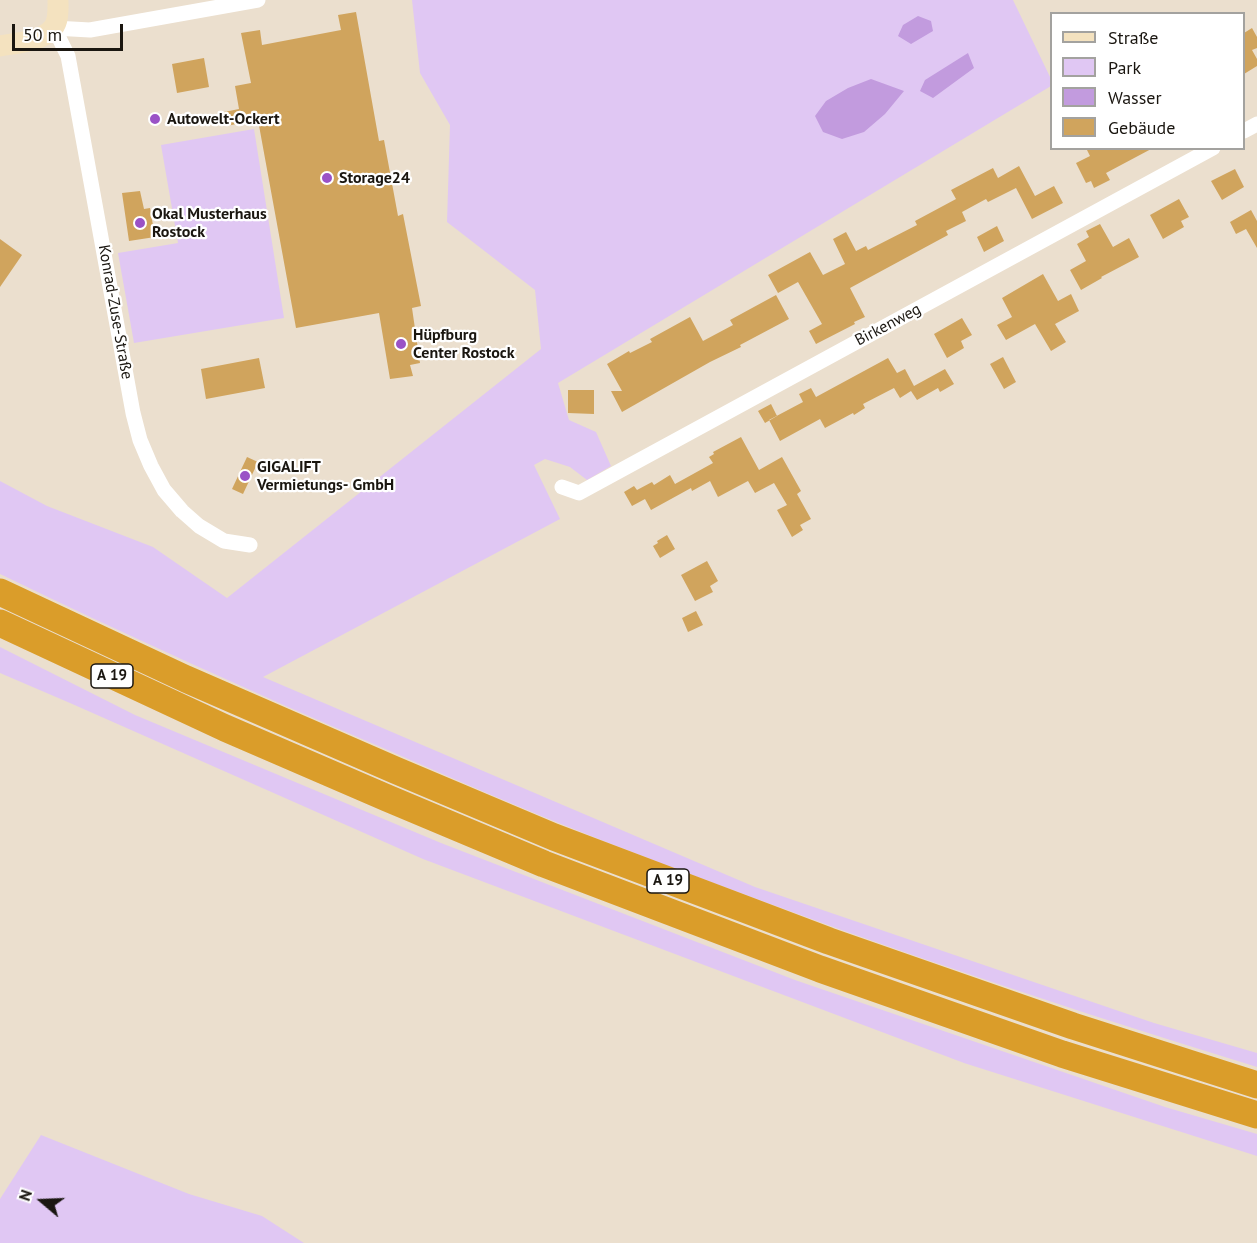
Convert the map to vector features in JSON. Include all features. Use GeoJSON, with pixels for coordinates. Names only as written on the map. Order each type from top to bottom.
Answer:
{"type":"FeatureCollection","features":[{"type":"Feature","properties":{"kind":"highway","name":"A 19"},"geometry":{"type":"LineString","coordinates":[[0,592],[186,679],[554,837],[829,941],[1073,1026],[1257,1085]]}},
{"type":"Feature","properties":{"kind":"highway","name":"A 19"},"geometry":{"type":"LineString","coordinates":[[0,623],[225,728],[544,864],[831,973],[1062,1054],[1257,1115]]}},
{"type":"Feature","properties":{"kind":"street"},"geometry":{"type":"LineString","coordinates":[[0,46],[36,39],[50,31],[57,20],[58,0]]}},
{"type":"Feature","properties":{"kind":"street"},"geometry":{"type":"LineString","coordinates":[[50,31],[90,30],[258,0]]}},
{"type":"Feature","properties":{"kind":"street","name":"Konrad-Zuse-Straße"},"geometry":{"type":"LineString","coordinates":[[50,31],[68,56],[133,413],[140,440],[164,490],[182,511],[199,526],[224,541],[250,545]]}},
{"type":"Feature","properties":{"kind":"street","name":"Birkenweg"},"geometry":{"type":"LineString","coordinates":[[562,487],[579,493],[1209,150]]}},
{"type":"Feature","properties":{"kind":"green space"},"geometry":{"type":"Polygon","coordinates":[[[412,0],[1013,0],[1050,77],[1050,87],[558,383],[569,420],[596,432],[611,466],[587,480],[570,467],[545,459],[534,465],[560,519],[263,677],[755,887],[1154,1023],[1257,1053],[1257,1067],[924,959],[596,838],[286,706],[0,574],[0,481],[47,506],[153,547],[227,598],[541,349],[535,290],[447,222],[450,125],[420,73],[412,0]]]}},
{"type":"Feature","properties":{"kind":"green space"},"geometry":{"type":"Polygon","coordinates":[[[254,129],[284,318],[134,343],[118,253],[178,243],[161,145],[254,129]]]}},
{"type":"Feature","properties":{"kind":"green space"},"geometry":{"type":"Polygon","coordinates":[[[0,647],[135,715],[441,843],[795,980],[1165,1107],[1257,1134],[1257,1156],[964,1063],[423,859],[0,673],[0,647]]]}},
{"type":"Feature","properties":{"kind":"green space"},"geometry":{"type":"Polygon","coordinates":[[[41,1135],[189,1194],[262,1216],[304,1243],[0,1243],[0,1199],[41,1135]]]}},
{"type":"Feature","properties":{"kind":"water"},"geometry":{"type":"Polygon","coordinates":[[[918,16],[931,21],[933,31],[911,44],[898,36],[903,25],[918,16]]]}},
{"type":"Feature","properties":{"kind":"water"},"geometry":{"type":"Polygon","coordinates":[[[968,53],[974,68],[933,98],[920,91],[925,80],[968,53]]]}},
{"type":"Feature","properties":{"kind":"water"},"geometry":{"type":"Polygon","coordinates":[[[871,79],[904,91],[885,114],[864,132],[842,139],[823,132],[815,116],[826,101],[848,88],[871,79]]]}},
{"type":"Feature","properties":{"kind":"building"},"geometry":{"type":"Polygon","coordinates":[[[356,12],[379,141],[384,140],[398,216],[403,214],[421,306],[412,308],[420,363],[410,365],[413,376],[390,379],[379,313],[296,328],[258,120],[226,126],[224,112],[239,109],[235,86],[251,83],[241,33],[260,30],[262,45],[341,30],[338,15],[356,12]]]}},
{"type":"Feature","properties":{"kind":"building"},"geometry":{"type":"Polygon","coordinates":[[[1252,28],[1257,37],[1257,48],[1252,50],[1257,59],[1257,66],[1245,73],[1245,32],[1252,28]]]}},
{"type":"Feature","properties":{"kind":"building"},"geometry":{"type":"Polygon","coordinates":[[[204,58],[209,87],[177,93],[172,64],[204,58]]]}},
{"type":"Feature","properties":{"kind":"building"},"geometry":{"type":"Polygon","coordinates":[[[1087,150],[1149,150],[1106,173],[1110,180],[1094,188],[1091,181],[1086,183],[1076,163],[1090,156],[1087,150]]]}},
{"type":"Feature","properties":{"kind":"building"},"geometry":{"type":"Polygon","coordinates":[[[1019,166],[1035,196],[1054,186],[1063,203],[1032,219],[1016,188],[988,202],[986,199],[962,212],[966,221],[946,231],[948,235],[850,288],[865,317],[816,344],[809,331],[822,324],[798,282],[778,293],[768,275],[810,252],[823,275],[845,264],[833,239],[846,232],[856,251],[866,246],[868,250],[917,225],[915,221],[956,199],[951,190],[993,168],[998,178],[1019,166]]]}},
{"type":"Feature","properties":{"kind":"building"},"geometry":{"type":"Polygon","coordinates":[[[1235,169],[1244,187],[1222,200],[1211,181],[1235,169]]]}},
{"type":"Feature","properties":{"kind":"building","name":"Okal Musterhaus Rostock"},"geometry":{"type":"Polygon","coordinates":[[[140,191],[144,209],[150,208],[155,237],[129,241],[122,193],[140,191]]]}},
{"type":"Feature","properties":{"kind":"building"},"geometry":{"type":"Polygon","coordinates":[[[1179,199],[1189,217],[1181,221],[1184,227],[1163,239],[1150,215],[1179,199]]]}},
{"type":"Feature","properties":{"kind":"building"},"geometry":{"type":"Polygon","coordinates":[[[1251,210],[1257,221],[1257,248],[1246,229],[1236,234],[1230,222],[1251,210]]]}},
{"type":"Feature","properties":{"kind":"building"},"geometry":{"type":"Polygon","coordinates":[[[1100,224],[1113,247],[1129,238],[1139,257],[1081,290],[1070,270],[1086,261],[1077,244],[1089,237],[1086,231],[1100,224]]]}},
{"type":"Feature","properties":{"kind":"building"},"geometry":{"type":"Polygon","coordinates":[[[997,226],[1004,241],[984,252],[977,237],[997,226]]]}},
{"type":"Feature","properties":{"kind":"building"},"geometry":{"type":"Polygon","coordinates":[[[0,239],[22,255],[0,287],[0,239]]]}},
{"type":"Feature","properties":{"kind":"building"},"geometry":{"type":"Polygon","coordinates":[[[1043,274],[1058,301],[1071,294],[1079,311],[1055,324],[1066,342],[1051,351],[1035,324],[1006,340],[997,325],[1012,317],[1002,298],[1043,274]]]}},
{"type":"Feature","properties":{"kind":"building"},"geometry":{"type":"Polygon","coordinates":[[[776,295],[789,319],[622,412],[611,391],[622,391],[607,364],[629,351],[630,353],[652,342],[650,339],[690,317],[703,341],[733,325],[730,320],[776,295]]]}},
{"type":"Feature","properties":{"kind":"building"},"geometry":{"type":"Polygon","coordinates":[[[962,318],[972,335],[961,341],[964,348],[947,358],[934,334],[962,318]]]}},
{"type":"Feature","properties":{"kind":"building"},"geometry":{"type":"Polygon","coordinates":[[[1003,357],[1016,382],[1004,389],[990,364],[1003,357]]]}},
{"type":"Feature","properties":{"kind":"building"},"geometry":{"type":"Polygon","coordinates":[[[259,358],[265,388],[206,399],[201,369],[259,358]]]}},
{"type":"Feature","properties":{"kind":"building"},"geometry":{"type":"Polygon","coordinates":[[[888,358],[897,373],[905,369],[914,386],[945,369],[954,384],[940,392],[938,388],[917,400],[911,391],[900,398],[894,388],[863,404],[865,408],[854,415],[853,413],[825,428],[820,419],[780,441],[769,420],[803,402],[799,394],[811,388],[816,397],[888,358]]]}},
{"type":"Feature","properties":{"kind":"building"},"geometry":{"type":"Polygon","coordinates":[[[568,390],[594,390],[594,414],[568,413],[568,390]]]}},
{"type":"Feature","properties":{"kind":"building"},"geometry":{"type":"Polygon","coordinates":[[[771,404],[777,416],[765,423],[758,411],[771,404]]]}},
{"type":"Feature","properties":{"kind":"building"},"geometry":{"type":"Polygon","coordinates":[[[741,437],[759,470],[782,457],[801,491],[797,494],[811,519],[800,525],[803,530],[792,537],[777,510],[787,505],[774,483],[755,493],[748,481],[718,497],[710,481],[692,491],[691,488],[651,510],[645,499],[632,506],[624,492],[634,486],[637,490],[652,482],[654,485],[670,475],[675,484],[713,463],[709,457],[714,454],[713,452],[741,437]]]}},
{"type":"Feature","properties":{"kind":"building","name":"GIGALIFT Vermietungs- GmbH"},"geometry":{"type":"Polygon","coordinates":[[[247,457],[258,462],[243,494],[232,489],[247,457]]]}},
{"type":"Feature","properties":{"kind":"building"},"geometry":{"type":"Polygon","coordinates":[[[667,535],[675,549],[660,558],[653,546],[667,535]]]}},
{"type":"Feature","properties":{"kind":"building"},"geometry":{"type":"Polygon","coordinates":[[[707,561],[718,581],[710,586],[713,592],[695,601],[681,575],[707,561]]]}},
{"type":"Feature","properties":{"kind":"building"},"geometry":{"type":"Polygon","coordinates":[[[696,611],[703,625],[688,632],[682,618],[696,611]]]}},
{"type":"Feature","properties":{"kind":"place","name":"Autowelt-Ockert"},"geometry":{"type":"Point","coordinates":[155,119]}},
{"type":"Feature","properties":{"kind":"place","name":"Storage24"},"geometry":{"type":"Point","coordinates":[327,178]}},
{"type":"Feature","properties":{"kind":"place","name":"Okal Musterhaus Rostock"},"geometry":{"type":"Point","coordinates":[140,223]}},
{"type":"Feature","properties":{"kind":"place","name":"Hüpfburg Center Rostock"},"geometry":{"type":"Point","coordinates":[401,344]}},
{"type":"Feature","properties":{"kind":"place","name":"GIGALIFT Vermietungs- GmbH"},"geometry":{"type":"Point","coordinates":[245,476]}}]}
